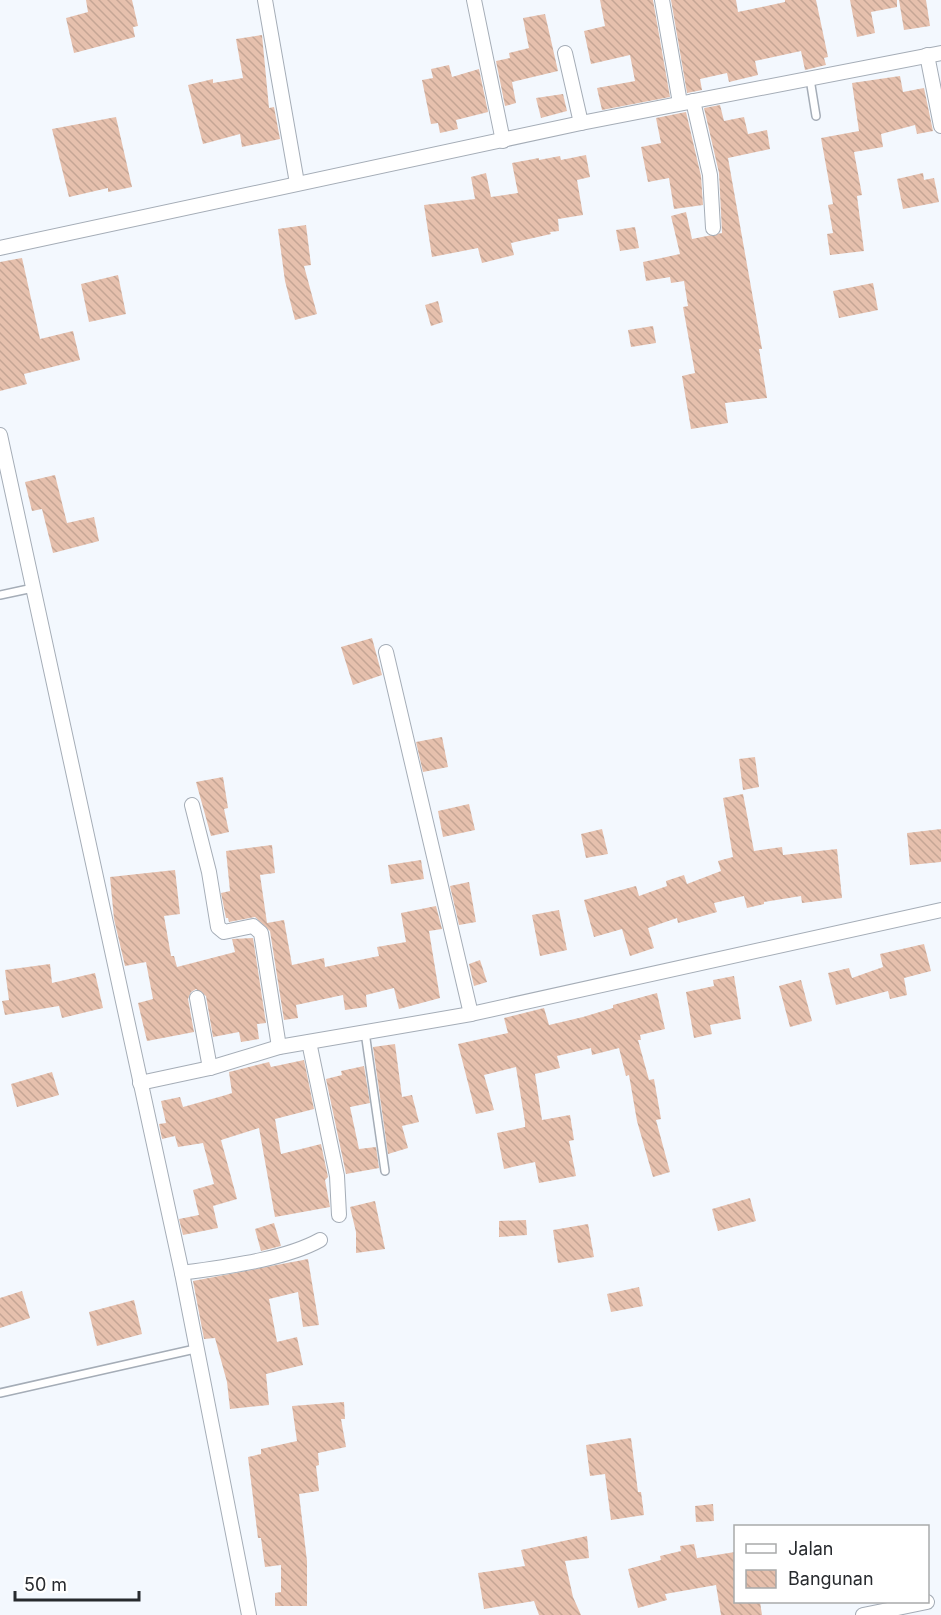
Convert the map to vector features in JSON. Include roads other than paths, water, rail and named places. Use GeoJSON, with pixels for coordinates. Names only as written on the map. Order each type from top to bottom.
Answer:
{"type":"FeatureCollection","features":[{"type":"Feature","properties":{"kind":"street"},"geometry":{"type":"LineString","coordinates":[[265,0],[297,183]]}},
{"type":"Feature","properties":{"kind":"street"},"geometry":{"type":"LineString","coordinates":[[474,0],[503,141]]}},
{"type":"Feature","properties":{"kind":"street"},"geometry":{"type":"LineString","coordinates":[[662,0],[687,102],[711,175],[712,228]]}},
{"type":"Feature","properties":{"kind":"street"},"geometry":{"type":"LineString","coordinates":[[565,53],[581,123]]}},
{"type":"Feature","properties":{"kind":"street"},"geometry":{"type":"LineString","coordinates":[[0,248],[581,123],[934,54],[941,126]]}},
{"type":"Feature","properties":{"kind":"street"},"geometry":{"type":"LineString","coordinates":[[0,435],[182,1274],[249,1615]]}},
{"type":"Feature","properties":{"kind":"street"},"geometry":{"type":"LineString","coordinates":[[386,652],[471,1014]]}},
{"type":"Feature","properties":{"kind":"street"},"geometry":{"type":"LineString","coordinates":[[192,805],[209,872],[218,927],[224,932],[253,926],[261,933],[279,1047]]}},
{"type":"Feature","properties":{"kind":"street"},"geometry":{"type":"LineString","coordinates":[[140,1083],[210,1068],[279,1047],[471,1014],[941,910]]}},
{"type":"Feature","properties":{"kind":"street"},"geometry":{"type":"LineString","coordinates":[[197,998],[210,1068]]}},
{"type":"Feature","properties":{"kind":"street"},"geometry":{"type":"LineString","coordinates":[[309,1042],[337,1176],[339,1215]]}},
{"type":"Feature","properties":{"kind":"street"},"geometry":{"type":"LineString","coordinates":[[182,1274],[230,1266],[292,1251],[320,1240]]}},
{"type":"Feature","properties":{"kind":"street"},"geometry":{"type":"LineString","coordinates":[[863,1615],[918,1603]]}},
{"type":"Feature","properties":{"kind":"lane"},"geometry":{"type":"LineString","coordinates":[[810,79],[816,116]]}},
{"type":"Feature","properties":{"kind":"lane"},"geometry":{"type":"LineString","coordinates":[[0,595],[33,588]]}},
{"type":"Feature","properties":{"kind":"lane"},"geometry":{"type":"LineString","coordinates":[[365,1032],[386,1171]]}},
{"type":"Feature","properties":{"kind":"lane"},"geometry":{"type":"LineString","coordinates":[[0,1393],[195,1348]]}}]}
